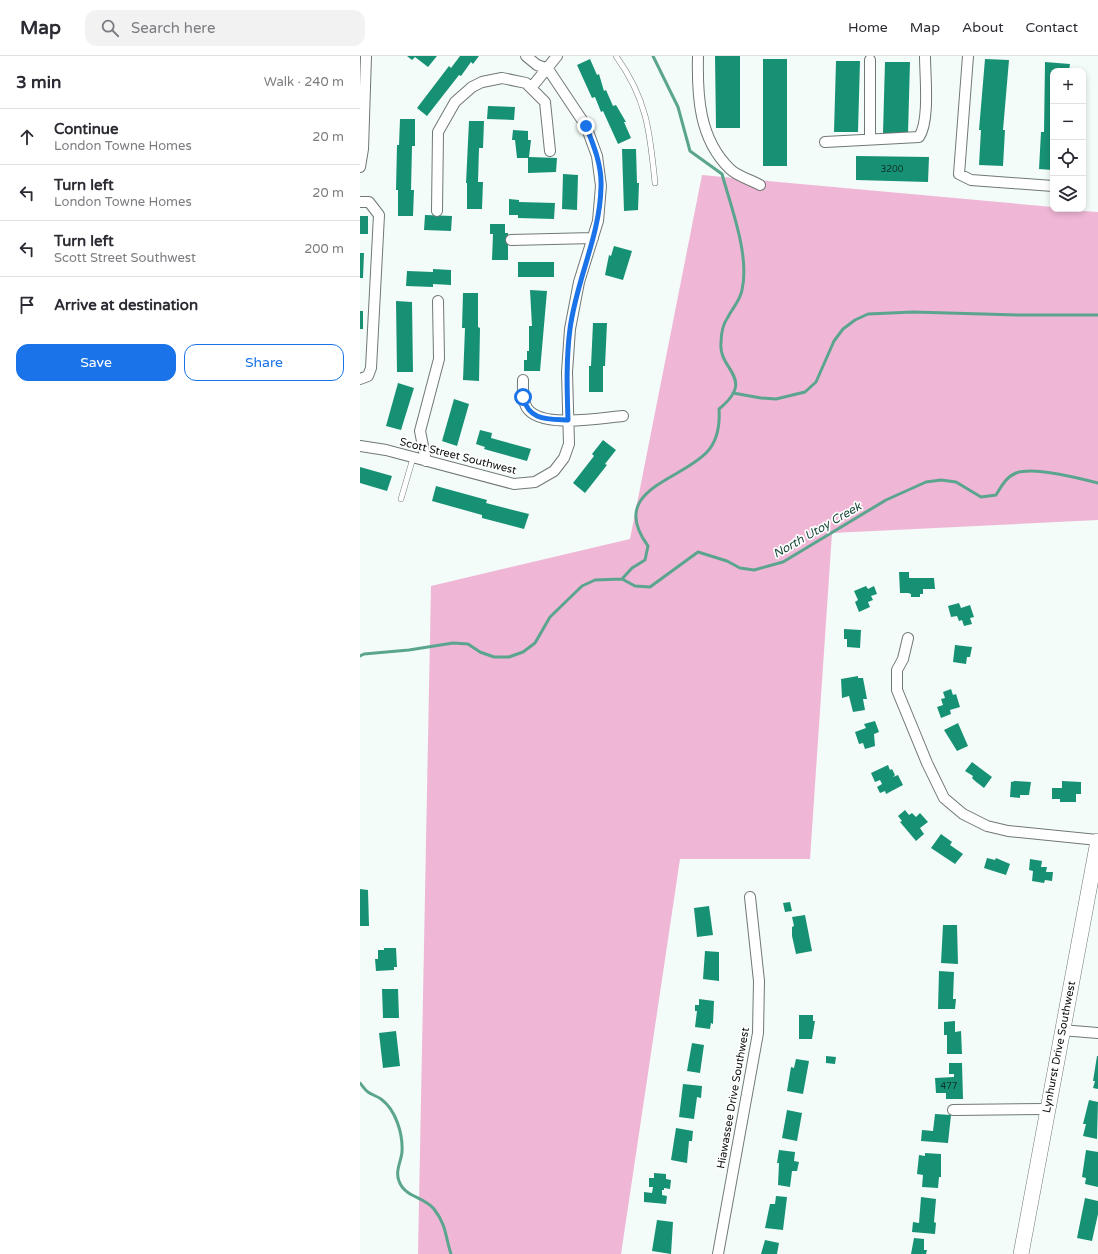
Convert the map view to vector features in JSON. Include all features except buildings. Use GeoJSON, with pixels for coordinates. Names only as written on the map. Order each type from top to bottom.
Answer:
{"type":"FeatureCollection","features":[{"type":"Feature","properties":{"kind":"street"},"geometry":{"type":"LineString","coordinates":[[360,167],[363,149],[366,56]]}},
{"type":"Feature","properties":{"kind":"street","name":"Scott Street Southwest"},"geometry":{"type":"LineString","coordinates":[[360,446],[426,461],[514,484],[535,482],[554,471],[564,458],[568,444],[567,372],[570,329],[580,282],[598,221],[601,186],[598,156],[586,126],[548,69],[537,66],[526,56]]}},
{"type":"Feature","properties":{"kind":"street"},"geometry":{"type":"LineString","coordinates":[[531,88],[548,69],[557,56]]}},
{"type":"Feature","properties":{"kind":"street"},"geometry":{"type":"LineString","coordinates":[[698,56],[700,113],[707,135],[730,170],[760,185]]}},
{"type":"Feature","properties":{"kind":"street"},"geometry":{"type":"LineString","coordinates":[[825,142],[919,137],[923,131],[925,56]]}},
{"type":"Feature","properties":{"kind":"street"},"geometry":{"type":"LineString","coordinates":[[968,56],[959,174],[971,180],[1050,186]]}},
{"type":"Feature","properties":{"kind":"street"},"geometry":{"type":"LineString","coordinates":[[870,60],[870,140]]}},
{"type":"Feature","properties":{"kind":"street"},"geometry":{"type":"LineString","coordinates":[[437,211],[438,132],[456,102],[472,87],[482,82],[502,78],[526,83],[545,102],[550,151]]}},
{"type":"Feature","properties":{"kind":"street"},"geometry":{"type":"LineString","coordinates":[[360,202],[369,202],[379,215],[371,368],[368,376],[360,379]]}},
{"type":"Feature","properties":{"kind":"street"},"geometry":{"type":"LineString","coordinates":[[511,240],[593,238]]}},
{"type":"Feature","properties":{"kind":"street"},"geometry":{"type":"LineString","coordinates":[[426,461],[420,430],[439,359],[438,301]]}},
{"type":"Feature","properties":{"kind":"street"},"geometry":{"type":"LineString","coordinates":[[523,380],[523,397],[526,406],[530,412],[536,416],[549,419],[568,420],[623,416]]}},
{"type":"Feature","properties":{"kind":"street"},"geometry":{"type":"LineString","coordinates":[[908,638],[903,659],[897,670],[897,690],[927,763],[944,798],[963,814],[987,826],[1008,831],[1098,841]]}},
{"type":"Feature","properties":{"kind":"street","name":"Lynhurst Drive Southwest"},"geometry":{"type":"LineString","coordinates":[[1021,1254],[1061,1030],[1098,841]]}},
{"type":"Feature","properties":{"kind":"street","name":"Hiawassee Drive Southwest"},"geometry":{"type":"LineString","coordinates":[[718,1254],[758,1033],[759,981],[750,897]]}},
{"type":"Feature","properties":{"kind":"street"},"geometry":{"type":"LineString","coordinates":[[1061,1030],[1098,1033]]}},
{"type":"Feature","properties":{"kind":"street"},"geometry":{"type":"LineString","coordinates":[[952,1110],[1047,1109]]}},
{"type":"Feature","properties":{"kind":"lane"},"geometry":{"type":"LineString","coordinates":[[616,56],[630,76],[642,103],[650,130],[655,183]]}},
{"type":"Feature","properties":{"kind":"lane"},"geometry":{"type":"LineString","coordinates":[[401,499],[413,458]]}},
{"type":"Feature","properties":{"kind":"shaded area"},"geometry":{"type":"Polygon","coordinates":[[[702,175],[1050,207],[1050,212],[1098,212],[1098,520],[832,533],[810,859],[680,859],[621,1254],[418,1254],[431,586],[630,539],[702,175]]]}},
{"type":"Feature","properties":{"kind":"waterway"},"geometry":{"type":"LineString","coordinates":[[622,579],[632,568],[645,560],[648,546],[638,527],[636,512],[642,499],[652,489],[695,462],[707,452],[714,442],[719,426],[719,409],[730,398],[735,389],[736,382],[722,352],[722,333],[726,320],[740,297],[744,277],[742,247],[722,174],[690,151],[678,107],[653,56]]}},
{"type":"Feature","properties":{"kind":"waterway"},"geometry":{"type":"LineString","coordinates":[[733,393],[776,399],[805,392],[816,382],[834,341],[843,329],[855,320],[868,314],[913,312],[1018,315],[1098,315]]}},
{"type":"Feature","properties":{"kind":"waterway","name":"North Utoy Creek"},"geometry":{"type":"LineString","coordinates":[[360,656],[364,654],[409,650],[453,643],[468,644],[480,652],[494,657],[509,657],[523,652],[535,643],[550,617],[582,586],[595,580],[622,579],[635,586],[650,587],[698,552],[727,561],[740,568],[754,570],[783,562],[886,500],[926,482],[941,480],[956,482],[981,497],[996,495],[1009,477],[1024,471],[1044,472],[1080,478],[1098,483]]}},
{"type":"Feature","properties":{"kind":"waterway"},"geometry":{"type":"LineString","coordinates":[[360,1083],[367,1091],[379,1098],[391,1109],[398,1123],[402,1145],[398,1170],[399,1181],[406,1191],[430,1205],[434,1209],[444,1226],[451,1254]]}},
{"type":"Feature","properties":{"kind":"route"},"geometry":{"type":"LineString","coordinates":[[523,397],[530,412],[536,416],[549,419],[568,420],[567,372],[570,329],[580,282],[598,221],[601,186],[598,156],[586,126]]}}]}
